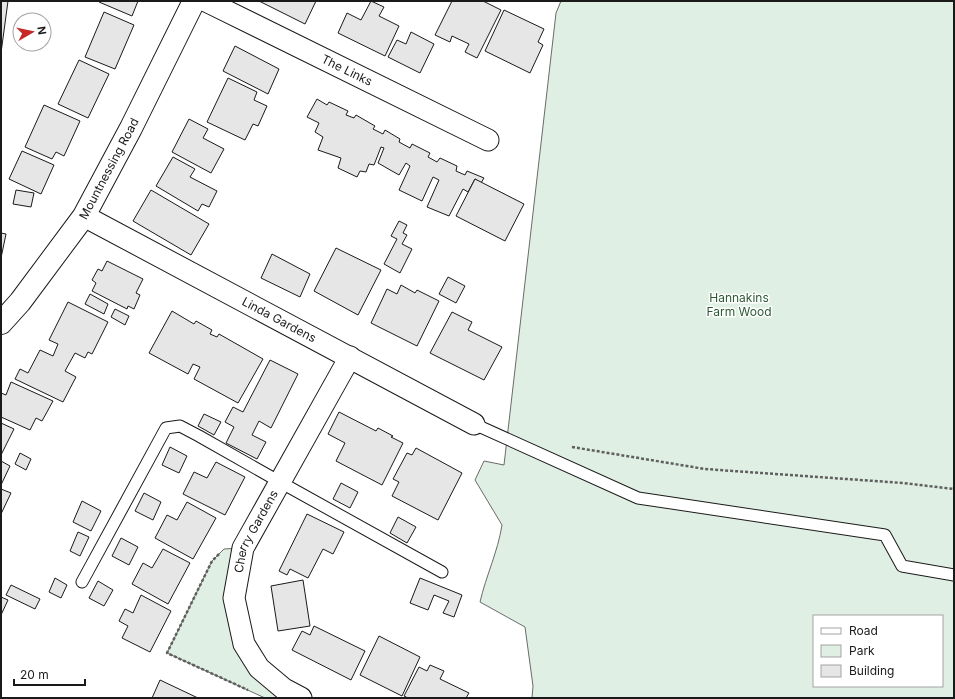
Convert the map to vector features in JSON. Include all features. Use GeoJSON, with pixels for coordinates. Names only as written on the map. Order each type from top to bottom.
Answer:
{"type":"FeatureCollection","features":[{"type":"Feature","properties":{"kind":"street","name":"Mountnessing Road"},"geometry":{"type":"LineString","coordinates":[[1,323],[20,302],[84,216],[131,128],[194,1]]}},
{"type":"Feature","properties":{"kind":"street","name":"The Links"},"geometry":{"type":"LineString","coordinates":[[206,1],[488,140]]}},
{"type":"Feature","properties":{"kind":"street","name":"Linda Gardens"},"geometry":{"type":"LineString","coordinates":[[84,216],[474,424]]}},
{"type":"Feature","properties":{"kind":"street","name":"Cherry Gardens"},"geometry":{"type":"LineString","coordinates":[[301,698],[284,689],[259,668],[244,644],[234,598],[243,548],[350,357]]}},
{"type":"Feature","properties":{"kind":"lane"},"geometry":{"type":"LineString","coordinates":[[474,424],[638,498],[885,535],[902,566],[954,575]]}},
{"type":"Feature","properties":{"kind":"lane"},"geometry":{"type":"LineString","coordinates":[[82,582],[166,428],[180,426],[442,572]]}},
{"type":"Feature","properties":{"kind":"path"},"geometry":{"type":"LineString","coordinates":[[568,446],[706,469],[903,483],[954,489]]}},
{"type":"Feature","properties":{"kind":"path"},"geometry":{"type":"LineString","coordinates":[[243,548],[224,549],[212,562],[167,654],[251,692]]}},
{"type":"Feature","properties":{"kind":"green space","name":"Hannakins Farm Wood"},"geometry":{"type":"Polygon","coordinates":[[[561,1],[954,1],[954,698],[532,698],[533,686],[525,627],[480,602],[498,544],[502,525],[475,480],[484,461],[504,465],[556,13],[561,1]]]}},
{"type":"Feature","properties":{"kind":"green space"},"geometry":{"type":"Polygon","coordinates":[[[243,548],[244,644],[284,689],[277,698],[265,698],[167,653],[212,561],[224,549],[243,548]]]}},
{"type":"Feature","properties":{"kind":"building"},"geometry":{"type":"Polygon","coordinates":[[[1,1],[8,1],[1,53],[1,1]]]}},
{"type":"Feature","properties":{"kind":"building"},"geometry":{"type":"Polygon","coordinates":[[[138,1],[132,16],[99,2],[138,1]]]}},
{"type":"Feature","properties":{"kind":"building"},"geometry":{"type":"Polygon","coordinates":[[[259,1],[316,1],[305,24],[259,1]]]}},
{"type":"Feature","properties":{"kind":"building"},"geometry":{"type":"Polygon","coordinates":[[[371,1],[384,7],[379,16],[399,26],[385,56],[338,33],[347,13],[361,20],[371,1]]]}},
{"type":"Feature","properties":{"kind":"building"},"geometry":{"type":"Polygon","coordinates":[[[452,1],[483,1],[501,10],[477,58],[465,52],[469,44],[452,36],[450,42],[435,35],[452,1]]]}},
{"type":"Feature","properties":{"kind":"building"},"geometry":{"type":"Polygon","coordinates":[[[504,10],[544,29],[538,42],[543,45],[530,73],[485,51],[504,10]]]}},
{"type":"Feature","properties":{"kind":"building"},"geometry":{"type":"Polygon","coordinates":[[[104,12],[134,25],[115,69],[85,57],[104,12]]]}},
{"type":"Feature","properties":{"kind":"building"},"geometry":{"type":"Polygon","coordinates":[[[411,32],[434,44],[420,73],[388,57],[397,40],[406,44],[411,32]]]}},
{"type":"Feature","properties":{"kind":"building"},"geometry":{"type":"Polygon","coordinates":[[[235,46],[279,69],[268,94],[223,71],[235,46]]]}},
{"type":"Feature","properties":{"kind":"building"},"geometry":{"type":"Polygon","coordinates":[[[79,60],[109,74],[88,118],[58,104],[79,60]]]}},
{"type":"Feature","properties":{"kind":"building"},"geometry":{"type":"Polygon","coordinates":[[[228,78],[257,92],[254,100],[267,106],[258,126],[253,124],[245,140],[207,122],[228,78]]]}},
{"type":"Feature","properties":{"kind":"building"},"geometry":{"type":"Polygon","coordinates":[[[317,99],[327,105],[329,102],[348,111],[346,115],[354,118],[356,115],[375,126],[373,129],[383,134],[385,130],[400,139],[399,142],[410,148],[412,144],[430,153],[428,157],[437,162],[440,158],[457,166],[456,171],[465,175],[467,171],[484,178],[481,183],[475,179],[468,192],[463,189],[449,216],[427,207],[439,180],[433,177],[422,201],[399,190],[410,166],[406,163],[399,175],[378,163],[384,148],[381,147],[374,165],[369,164],[366,172],[360,171],[357,177],[338,168],[341,158],[318,150],[323,137],[315,132],[319,123],[307,117],[317,99]]]}},
{"type":"Feature","properties":{"kind":"building"},"geometry":{"type":"Polygon","coordinates":[[[44,105],[80,121],[64,156],[56,152],[52,159],[25,147],[44,105]]]}},
{"type":"Feature","properties":{"kind":"building"},"geometry":{"type":"Polygon","coordinates":[[[189,119],[208,129],[203,138],[224,149],[211,173],[172,152],[189,119]]]}},
{"type":"Feature","properties":{"kind":"building"},"geometry":{"type":"Polygon","coordinates":[[[22,151],[54,165],[41,194],[9,179],[22,151]]]}},
{"type":"Feature","properties":{"kind":"building"},"geometry":{"type":"Polygon","coordinates":[[[173,157],[195,169],[190,177],[217,191],[209,207],[202,204],[198,211],[156,186],[173,157]]]}},
{"type":"Feature","properties":{"kind":"building"},"geometry":{"type":"Polygon","coordinates":[[[475,179],[524,204],[505,241],[456,216],[475,179]]]}},
{"type":"Feature","properties":{"kind":"building"},"geometry":{"type":"Polygon","coordinates":[[[16,190],[34,193],[31,207],[13,204],[16,190]]]}},
{"type":"Feature","properties":{"kind":"building"},"geometry":{"type":"Polygon","coordinates":[[[151,190],[209,224],[191,255],[133,221],[151,190]]]}},
{"type":"Feature","properties":{"kind":"building"},"geometry":{"type":"Polygon","coordinates":[[[399,221],[407,225],[403,233],[407,235],[402,244],[412,249],[400,273],[384,264],[397,239],[391,236],[399,221]]]}},
{"type":"Feature","properties":{"kind":"building"},"geometry":{"type":"Polygon","coordinates":[[[1,233],[6,234],[1,258],[1,233]]]}},
{"type":"Feature","properties":{"kind":"building"},"geometry":{"type":"Polygon","coordinates":[[[336,248],[381,270],[358,315],[314,291],[336,248]]]}},
{"type":"Feature","properties":{"kind":"building"},"geometry":{"type":"Polygon","coordinates":[[[272,254],[310,274],[300,297],[261,278],[272,254]]]}},
{"type":"Feature","properties":{"kind":"building"},"geometry":{"type":"Polygon","coordinates":[[[107,261],[143,279],[136,293],[140,295],[134,309],[128,306],[127,309],[92,291],[96,283],[92,280],[98,269],[102,271],[107,261]]]}},
{"type":"Feature","properties":{"kind":"building"},"geometry":{"type":"Polygon","coordinates":[[[448,277],[465,286],[456,303],[439,294],[448,277]]]}},
{"type":"Feature","properties":{"kind":"building"},"geometry":{"type":"Polygon","coordinates":[[[401,285],[415,293],[417,290],[439,301],[417,346],[371,323],[387,289],[397,294],[401,285]]]}},
{"type":"Feature","properties":{"kind":"building"},"geometry":{"type":"Polygon","coordinates":[[[90,294],[108,304],[104,314],[85,304],[90,294]]]}},
{"type":"Feature","properties":{"kind":"building"},"geometry":{"type":"Polygon","coordinates":[[[68,302],[108,322],[92,354],[88,352],[85,358],[75,353],[65,371],[76,377],[63,402],[15,379],[20,369],[28,373],[40,350],[53,356],[58,344],[49,340],[68,302]]]}},
{"type":"Feature","properties":{"kind":"building"},"geometry":{"type":"Polygon","coordinates":[[[115,309],[129,316],[125,325],[111,317],[115,309]]]}},
{"type":"Feature","properties":{"kind":"building"},"geometry":{"type":"Polygon","coordinates":[[[172,311],[194,324],[196,321],[212,330],[210,334],[217,337],[219,334],[263,359],[238,403],[194,379],[200,367],[193,364],[188,374],[149,353],[172,311]]]}},
{"type":"Feature","properties":{"kind":"building"},"geometry":{"type":"Polygon","coordinates":[[[452,312],[472,322],[468,330],[502,347],[484,380],[430,353],[452,312]]]}},
{"type":"Feature","properties":{"kind":"building"},"geometry":{"type":"Polygon","coordinates":[[[270,360],[298,374],[271,428],[259,421],[252,435],[266,442],[257,459],[226,443],[234,427],[225,422],[233,407],[243,412],[270,360]]]}},
{"type":"Feature","properties":{"kind":"building"},"geometry":{"type":"Polygon","coordinates":[[[11,382],[53,401],[42,421],[36,418],[30,430],[1,417],[1,393],[6,395],[11,382]]]}},
{"type":"Feature","properties":{"kind":"building"},"geometry":{"type":"Polygon","coordinates":[[[339,412],[376,431],[378,428],[403,443],[382,485],[336,461],[345,443],[328,434],[339,412]]]}},
{"type":"Feature","properties":{"kind":"building"},"geometry":{"type":"Polygon","coordinates":[[[204,414],[221,422],[214,435],[198,426],[204,414]]]}},
{"type":"Feature","properties":{"kind":"building"},"geometry":{"type":"Polygon","coordinates":[[[1,423],[14,429],[1,455],[1,423]]]}},
{"type":"Feature","properties":{"kind":"building"},"geometry":{"type":"Polygon","coordinates":[[[170,447],[187,456],[179,473],[162,465],[170,447]]]}},
{"type":"Feature","properties":{"kind":"building"},"geometry":{"type":"Polygon","coordinates":[[[416,448],[462,473],[438,520],[392,496],[399,482],[393,479],[407,453],[412,455],[416,448]]]}},
{"type":"Feature","properties":{"kind":"building"},"geometry":{"type":"Polygon","coordinates":[[[20,453],[31,459],[26,470],[15,464],[20,453]]]}},
{"type":"Feature","properties":{"kind":"building"},"geometry":{"type":"Polygon","coordinates":[[[1,461],[10,466],[1,485],[1,461]]]}},
{"type":"Feature","properties":{"kind":"building"},"geometry":{"type":"Polygon","coordinates":[[[216,462],[245,477],[225,515],[183,494],[194,472],[207,478],[216,462]]]}},
{"type":"Feature","properties":{"kind":"building"},"geometry":{"type":"Polygon","coordinates":[[[341,483],[358,492],[350,508],[333,499],[341,483]]]}},
{"type":"Feature","properties":{"kind":"building"},"geometry":{"type":"Polygon","coordinates":[[[1,489],[11,493],[1,514],[1,489]]]}},
{"type":"Feature","properties":{"kind":"building"},"geometry":{"type":"Polygon","coordinates":[[[144,493],[161,502],[153,520],[135,511],[144,493]]]}},
{"type":"Feature","properties":{"kind":"building"},"geometry":{"type":"Polygon","coordinates":[[[82,501],[101,511],[91,531],[73,522],[82,501]]]}},
{"type":"Feature","properties":{"kind":"building"},"geometry":{"type":"Polygon","coordinates":[[[187,502],[216,518],[193,559],[155,538],[167,515],[177,520],[187,502]]]}},
{"type":"Feature","properties":{"kind":"building"},"geometry":{"type":"Polygon","coordinates":[[[307,514],[344,532],[333,554],[323,549],[308,578],[290,569],[287,575],[279,571],[307,514]]]}},
{"type":"Feature","properties":{"kind":"building"},"geometry":{"type":"Polygon","coordinates":[[[398,517],[416,527],[407,543],[390,533],[398,517]]]}},
{"type":"Feature","properties":{"kind":"building"},"geometry":{"type":"Polygon","coordinates":[[[78,532],[89,537],[80,556],[70,551],[78,532]]]}},
{"type":"Feature","properties":{"kind":"building"},"geometry":{"type":"Polygon","coordinates":[[[121,538],[138,547],[129,565],[112,556],[121,538]]]}},
{"type":"Feature","properties":{"kind":"building"},"geometry":{"type":"Polygon","coordinates":[[[163,549],[190,563],[168,604],[132,584],[143,563],[152,568],[163,549]]]}},
{"type":"Feature","properties":{"kind":"building"},"geometry":{"type":"Polygon","coordinates":[[[55,578],[67,585],[61,598],[49,592],[55,578]]]}},
{"type":"Feature","properties":{"kind":"building"},"geometry":{"type":"Polygon","coordinates":[[[420,578],[462,595],[454,617],[443,613],[449,601],[434,595],[428,610],[410,603],[420,578]]]}},
{"type":"Feature","properties":{"kind":"building"},"geometry":{"type":"Polygon","coordinates":[[[303,580],[310,626],[278,631],[271,586],[303,580]]]}},
{"type":"Feature","properties":{"kind":"building"},"geometry":{"type":"Polygon","coordinates":[[[98,581],[113,590],[104,606],[89,598],[98,581]]]}},
{"type":"Feature","properties":{"kind":"building"},"geometry":{"type":"Polygon","coordinates":[[[11,585],[40,599],[35,609],[6,595],[11,585]]]}},
{"type":"Feature","properties":{"kind":"building"},"geometry":{"type":"Polygon","coordinates":[[[141,595],[171,611],[150,652],[122,638],[128,626],[119,621],[125,609],[133,613],[141,595]]]}},
{"type":"Feature","properties":{"kind":"building"},"geometry":{"type":"Polygon","coordinates":[[[1,597],[8,600],[1,615],[1,597]]]}},
{"type":"Feature","properties":{"kind":"building"},"geometry":{"type":"Polygon","coordinates":[[[314,626],[365,651],[351,680],[292,650],[302,631],[310,635],[314,626]]]}},
{"type":"Feature","properties":{"kind":"building"},"geometry":{"type":"Polygon","coordinates":[[[379,636],[420,657],[402,696],[360,675],[379,636]]]}},
{"type":"Feature","properties":{"kind":"building"},"geometry":{"type":"Polygon","coordinates":[[[430,665],[444,671],[440,679],[469,693],[466,698],[408,698],[404,696],[419,667],[427,671],[430,665]]]}},
{"type":"Feature","properties":{"kind":"building"},"geometry":{"type":"Polygon","coordinates":[[[160,680],[198,698],[152,698],[160,680]]]}}]}
